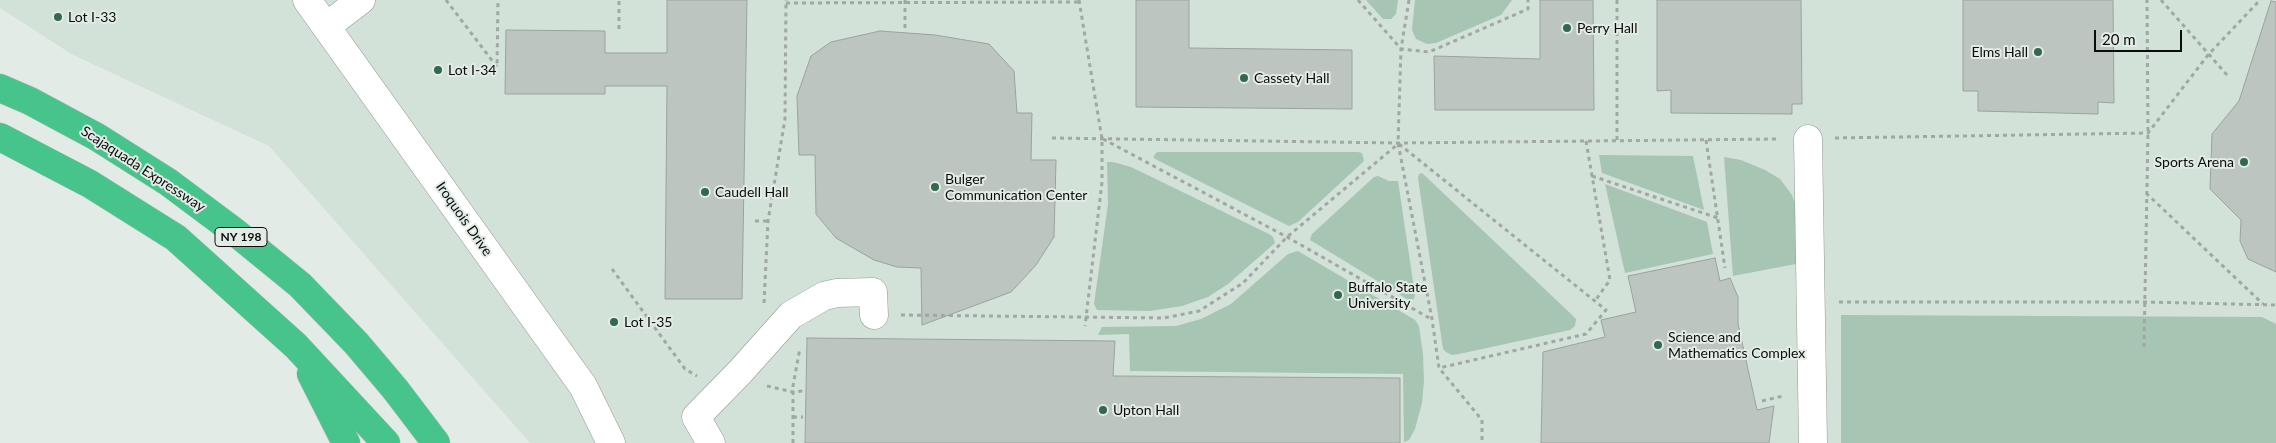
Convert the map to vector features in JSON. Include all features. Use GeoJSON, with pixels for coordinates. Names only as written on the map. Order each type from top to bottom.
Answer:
{"type":"FeatureCollection","features":[{"type":"Feature","properties":{"kind":"highway","name":"Scajaquada Expressway"},"geometry":{"type":"LineString","coordinates":[[0,88],[30,101],[97,137],[168,182],[235,232],[300,285],[356,343],[395,389],[436,443]]}},
{"type":"Feature","properties":{"kind":"highway","name":"NY 198"},"geometry":{"type":"LineString","coordinates":[[0,137],[90,184],[176,238],[296,346],[386,443]]}},
{"type":"Feature","properties":{"kind":"highway"},"geometry":{"type":"LineString","coordinates":[[296,346],[346,443]]}},
{"type":"Feature","properties":{"kind":"street","name":"Iroquois Drive"},"geometry":{"type":"LineString","coordinates":[[307,0],[583,386],[611,443]]}},
{"type":"Feature","properties":{"kind":"street"},"geometry":{"type":"LineString","coordinates":[[327,26],[361,0]]}},
{"type":"Feature","properties":{"kind":"street"},"geometry":{"type":"LineString","coordinates":[[1808,138],[1814,443]]}},
{"type":"Feature","properties":{"kind":"street"},"geometry":{"type":"LineString","coordinates":[[711,443],[696,417],[740,372],[791,315],[824,296],[837,293],[873,292],[874,315]]}},
{"type":"Feature","properties":{"kind":"path"},"geometry":{"type":"LineString","coordinates":[[446,0],[497,67],[498,0]]}},
{"type":"Feature","properties":{"kind":"path"},"geometry":{"type":"LineString","coordinates":[[619,0],[619,29]]}},
{"type":"Feature","properties":{"kind":"path"},"geometry":{"type":"LineString","coordinates":[[1358,0],[1401,49],[1429,52],[1528,8],[1528,0]]}},
{"type":"Feature","properties":{"kind":"path"},"geometry":{"type":"LineString","coordinates":[[1409,0],[1401,49],[1398,143],[1432,319],[1439,368],[1482,420],[1482,443]]}},
{"type":"Feature","properties":{"kind":"path"},"geometry":{"type":"LineString","coordinates":[[1617,0],[1617,140]]}},
{"type":"Feature","properties":{"kind":"path"},"geometry":{"type":"LineString","coordinates":[[2144,347],[2148,133],[2147,0]]}},
{"type":"Feature","properties":{"kind":"path"},"geometry":{"type":"LineString","coordinates":[[2162,0],[2208,55],[2227,74]]}},
{"type":"Feature","properties":{"kind":"path"},"geometry":{"type":"LineString","coordinates":[[2148,133],[2208,55],[2260,0]]}},
{"type":"Feature","properties":{"kind":"path"},"geometry":{"type":"LineString","coordinates":[[763,308],[768,222],[786,119],[786,1],[1079,1],[1102,139],[1102,182],[1085,326]]}},
{"type":"Feature","properties":{"kind":"path"},"geometry":{"type":"LineString","coordinates":[[905,1],[905,28]]}},
{"type":"Feature","properties":{"kind":"path"},"geometry":{"type":"LineString","coordinates":[[1052,138],[1398,143],[2148,133]]}},
{"type":"Feature","properties":{"kind":"path"},"geometry":{"type":"LineString","coordinates":[[1102,139],[1287,237],[1432,319]]}},
{"type":"Feature","properties":{"kind":"path"},"geometry":{"type":"LineString","coordinates":[[1586,140],[1610,280],[1595,301]]}},
{"type":"Feature","properties":{"kind":"path"},"geometry":{"type":"LineString","coordinates":[[1706,140],[1725,268]]}},
{"type":"Feature","properties":{"kind":"path"},"geometry":{"type":"LineString","coordinates":[[874,315],[1164,318],[1199,311],[1243,283],[1287,237],[1398,143]]}},
{"type":"Feature","properties":{"kind":"path"},"geometry":{"type":"LineString","coordinates":[[1398,143],[1606,310],[1586,334],[1439,368]]}},
{"type":"Feature","properties":{"kind":"path"},"geometry":{"type":"LineString","coordinates":[[1592,176],[1718,218]]}},
{"type":"Feature","properties":{"kind":"path"},"geometry":{"type":"LineString","coordinates":[[2146,192],[2263,304]]}},
{"type":"Feature","properties":{"kind":"path"},"geometry":{"type":"LineString","coordinates":[[755,222],[768,222]]}},
{"type":"Feature","properties":{"kind":"path"},"geometry":{"type":"LineString","coordinates":[[612,268],[685,369],[700,377]]}},
{"type":"Feature","properties":{"kind":"path"},"geometry":{"type":"LineString","coordinates":[[1811,302],[2145,302],[2276,305]]}},
{"type":"Feature","properties":{"kind":"path"},"geometry":{"type":"LineString","coordinates":[[793,443],[793,392],[801,343]]}},
{"type":"Feature","properties":{"kind":"path"},"geometry":{"type":"LineString","coordinates":[[762,385],[793,392],[803,391]]}},
{"type":"Feature","properties":{"kind":"path"},"geometry":{"type":"LineString","coordinates":[[793,417],[803,417]]}},
{"type":"Feature","properties":{"kind":"shaded area","name":"Buffalo State University"},"geometry":{"type":"Polygon","coordinates":[[[0,0],[2276,0],[2276,443],[530,443],[269,146],[73,55],[0,8],[0,0]]]}},
{"type":"Feature","properties":{"kind":"green space"},"geometry":{"type":"Polygon","coordinates":[[[1366,0],[1398,0],[1396,14],[1391,19],[1383,19],[1366,0]]]}},
{"type":"Feature","properties":{"kind":"green space"},"geometry":{"type":"Polygon","coordinates":[[[1415,0],[1512,0],[1501,15],[1436,43],[1427,44],[1416,39],[1412,30],[1415,0]]]}},
{"type":"Feature","properties":{"kind":"green space"},"geometry":{"type":"Polygon","coordinates":[[[1157,152],[1358,152],[1362,153],[1364,161],[1298,222],[1289,226],[1157,160],[1153,157],[1157,152]]]}},
{"type":"Feature","properties":{"kind":"green space"},"geometry":{"type":"Polygon","coordinates":[[[1599,155],[1693,156],[1704,210],[1602,173],[1599,155]]]}},
{"type":"Feature","properties":{"kind":"green space"},"geometry":{"type":"Polygon","coordinates":[[[1724,157],[1741,160],[1765,170],[1780,179],[1792,195],[1798,212],[1801,263],[1733,276],[1724,157]]]}},
{"type":"Feature","properties":{"kind":"green space"},"geometry":{"type":"Polygon","coordinates":[[[1107,162],[1131,167],[1269,234],[1273,237],[1275,243],[1228,284],[1208,297],[1182,306],[1150,311],[1097,310],[1094,304],[1108,204],[1107,162]]]}},
{"type":"Feature","properties":{"kind":"green space"},"geometry":{"type":"Polygon","coordinates":[[[1422,173],[1576,319],[1575,326],[1570,330],[1459,354],[1452,355],[1443,349],[1418,178],[1419,174],[1422,173]]]}},
{"type":"Feature","properties":{"kind":"green space"},"geometry":{"type":"Polygon","coordinates":[[[1378,176],[1389,181],[1398,181],[1415,295],[1414,299],[1407,299],[1310,240],[1312,234],[1374,177],[1378,176]]]}},
{"type":"Feature","properties":{"kind":"green space"},"geometry":{"type":"Polygon","coordinates":[[[1605,184],[1707,222],[1713,254],[1625,273],[1605,184]]]}},
{"type":"Feature","properties":{"kind":"green space"},"geometry":{"type":"Polygon","coordinates":[[[1298,251],[1415,320],[1419,326],[1424,381],[1422,403],[1415,429],[1409,440],[1404,442],[1403,374],[1130,371],[1129,334],[1098,335],[1102,327],[1176,326],[1201,319],[1231,304],[1288,254],[1298,251]]]}},
{"type":"Feature","properties":{"kind":"green space"},"geometry":{"type":"Polygon","coordinates":[[[1841,315],[2262,317],[2276,324],[2276,443],[1841,443],[1841,315]]]}},
{"type":"Feature","properties":{"kind":"building","name":"Caudell Hall"},"geometry":{"type":"Polygon","coordinates":[[[667,0],[747,0],[742,299],[665,299],[667,86],[605,86],[605,94],[505,94],[506,30],[605,31],[605,53],[667,53],[667,0]]]}},
{"type":"Feature","properties":{"kind":"building","name":"Cassety Hall"},"geometry":{"type":"Polygon","coordinates":[[[1136,0],[1189,0],[1189,48],[1352,50],[1352,109],[1136,107],[1136,0]]]}},
{"type":"Feature","properties":{"kind":"building","name":"Perry Hall"},"geometry":{"type":"Polygon","coordinates":[[[1540,0],[1593,0],[1594,110],[1435,110],[1434,56],[1540,59],[1540,0]]]}},
{"type":"Feature","properties":{"kind":"building"},"geometry":{"type":"Polygon","coordinates":[[[1657,0],[1801,0],[1802,104],[1792,104],[1792,114],[1671,113],[1671,90],[1657,91],[1657,0]]]}},
{"type":"Feature","properties":{"kind":"building"},"geometry":{"type":"Polygon","coordinates":[[[1963,0],[2113,0],[2114,103],[2098,102],[2098,114],[1978,111],[1978,91],[1963,91],[1963,0]]]}},
{"type":"Feature","properties":{"kind":"building","name":"Sports Arena"},"geometry":{"type":"Polygon","coordinates":[[[2271,1],[2276,2],[2276,272],[2248,259],[2240,241],[2241,220],[2210,189],[2212,134],[2239,101],[2271,1]]]}},
{"type":"Feature","properties":{"kind":"building","name":"Bulger Communication Center"},"geometry":{"type":"Polygon","coordinates":[[[880,31],[935,35],[989,44],[1014,71],[1017,113],[1032,113],[1031,160],[1056,160],[1054,237],[1036,265],[1011,292],[922,325],[921,268],[897,267],[874,260],[836,238],[816,214],[815,155],[799,155],[797,96],[811,56],[831,42],[880,31]]]}},
{"type":"Feature","properties":{"kind":"building","name":"Science and Mathematics Complex"},"geometry":{"type":"Polygon","coordinates":[[[1715,258],[1720,281],[1730,278],[1738,297],[1738,324],[1757,410],[1774,406],[1769,443],[1541,443],[1543,352],[1605,337],[1601,320],[1636,312],[1628,276],[1715,258]]]}},
{"type":"Feature","properties":{"kind":"building","name":"Upton Hall"},"geometry":{"type":"Polygon","coordinates":[[[807,338],[1115,341],[1113,376],[1400,378],[1400,443],[805,443],[807,338]]]}},
{"type":"Feature","properties":{"kind":"place","name":"Lot I-33"},"geometry":{"type":"Point","coordinates":[58,17]}},
{"type":"Feature","properties":{"kind":"place","name":"Perry Hall"},"geometry":{"type":"Point","coordinates":[1567,28]}},
{"type":"Feature","properties":{"kind":"place","name":"Elms Hall"},"geometry":{"type":"Point","coordinates":[2038,52]}},
{"type":"Feature","properties":{"kind":"place","name":"Lot I-34"},"geometry":{"type":"Point","coordinates":[438,70]}},
{"type":"Feature","properties":{"kind":"place","name":"Cassety Hall"},"geometry":{"type":"Point","coordinates":[1244,78]}},
{"type":"Feature","properties":{"kind":"place","name":"Sports Arena"},"geometry":{"type":"Point","coordinates":[2244,162]}},
{"type":"Feature","properties":{"kind":"place","name":"Bulger Communication Center"},"geometry":{"type":"Point","coordinates":[935,187]}},
{"type":"Feature","properties":{"kind":"place","name":"Caudell Hall"},"geometry":{"type":"Point","coordinates":[705,192]}},
{"type":"Feature","properties":{"kind":"place","name":"Buffalo State University"},"geometry":{"type":"Point","coordinates":[1338,295]}},
{"type":"Feature","properties":{"kind":"place","name":"Lot I-35"},"geometry":{"type":"Point","coordinates":[614,322]}},
{"type":"Feature","properties":{"kind":"place","name":"Science and Mathematics Complex"},"geometry":{"type":"Point","coordinates":[1658,345]}},
{"type":"Feature","properties":{"kind":"place","name":"Upton Hall"},"geometry":{"type":"Point","coordinates":[1103,410]}}]}
